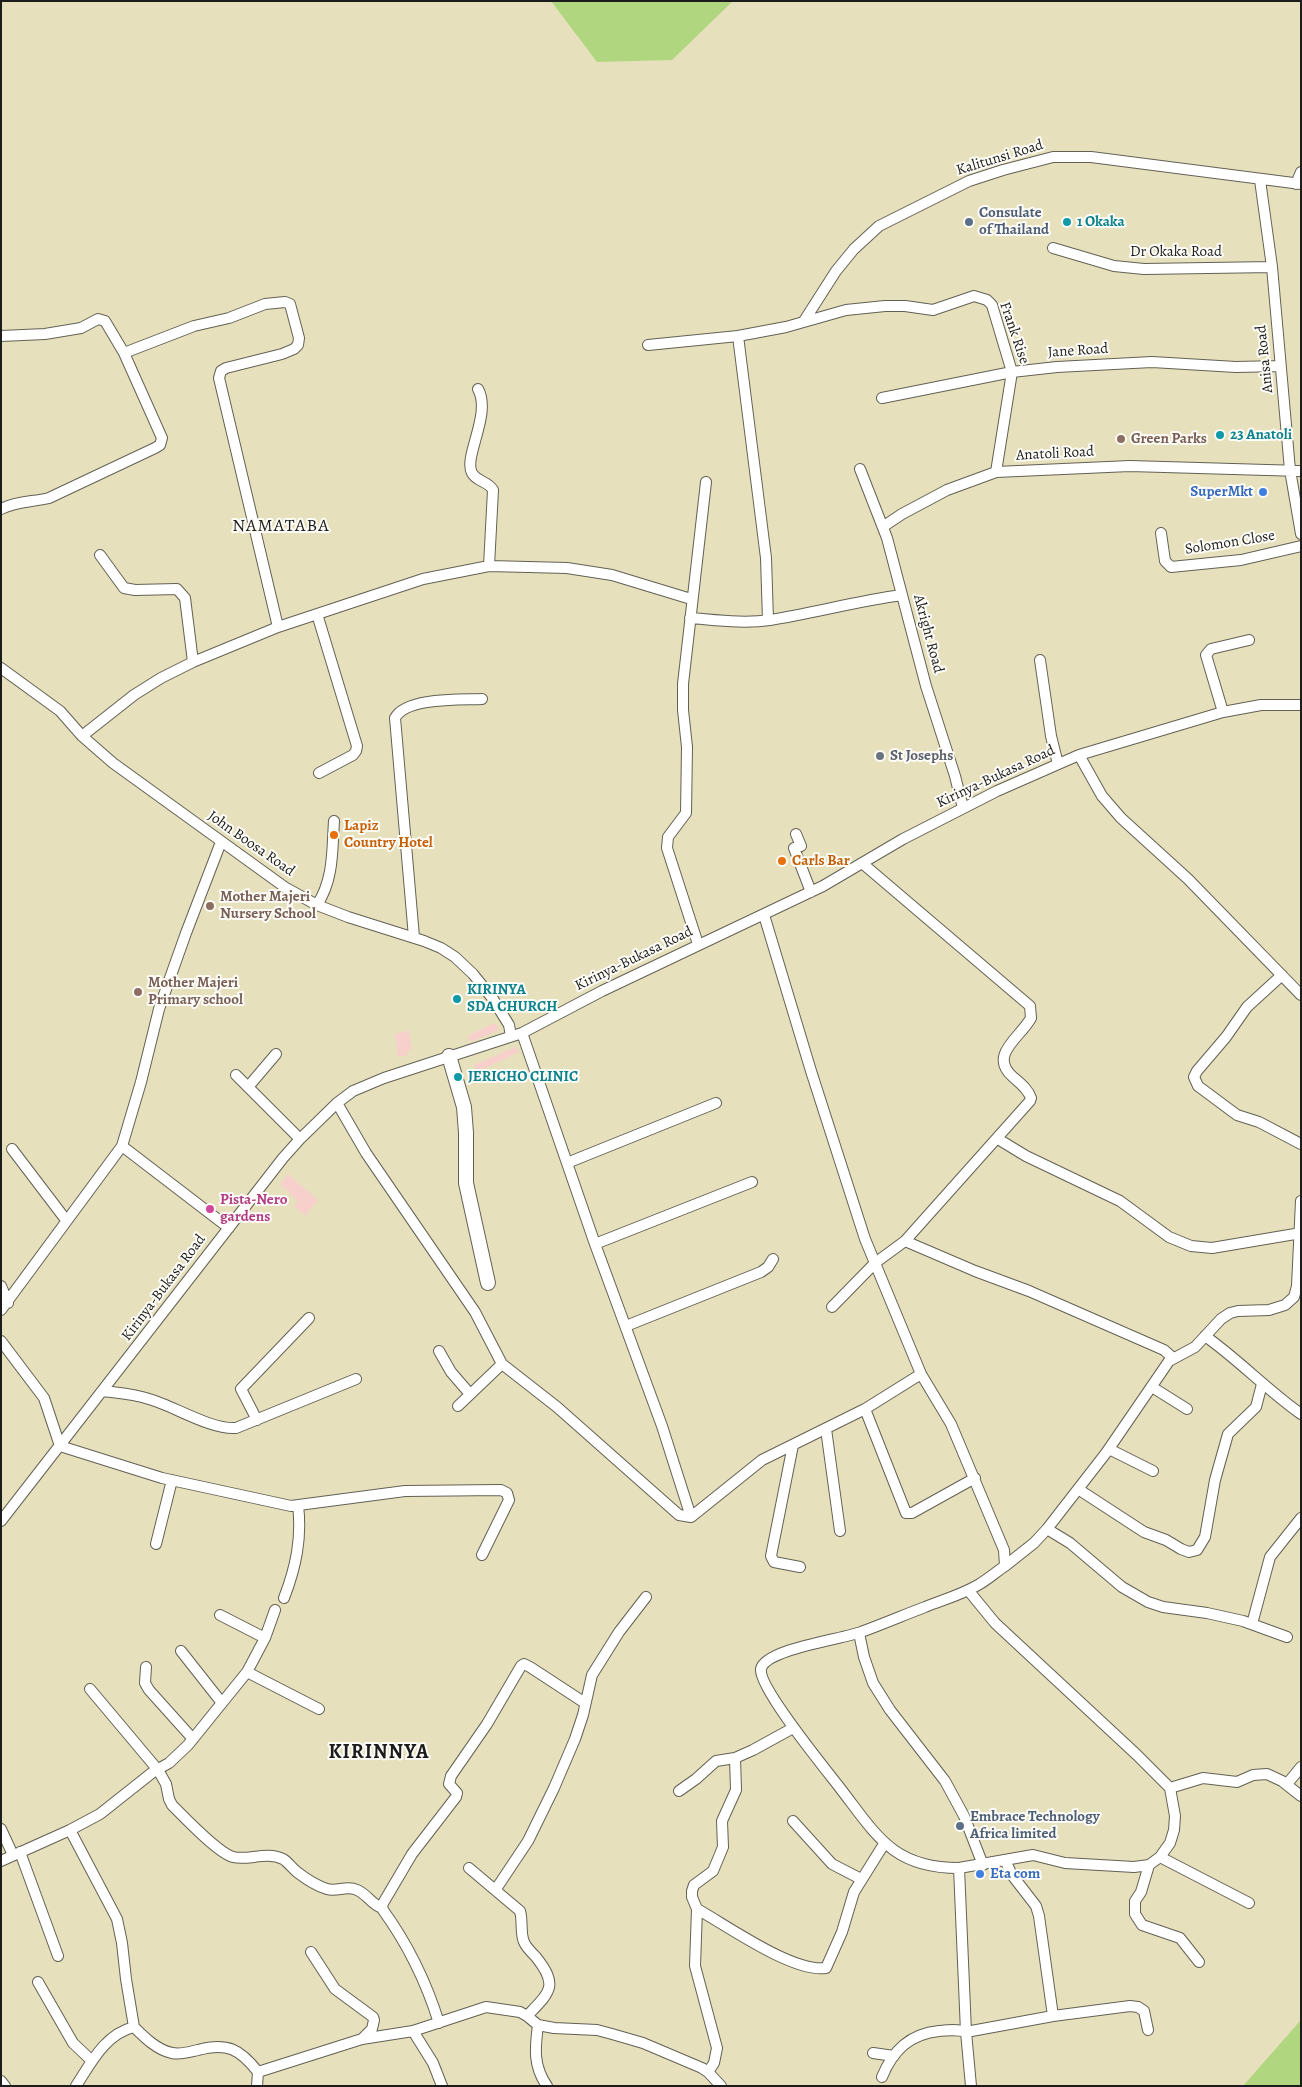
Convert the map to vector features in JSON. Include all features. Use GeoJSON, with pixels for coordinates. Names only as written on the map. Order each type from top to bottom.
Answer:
{"type":"FeatureCollection","features":[{"type":"Feature","properties":{"kind":"street","name":"Kalitunsi Road"},"geometry":{"type":"LineString","coordinates":[[804,322],[836,271],[854,249],[878,226],[969,181],[1035,161],[1076,156],[1298,184]]}},
{"type":"Feature","properties":{"kind":"street"},"geometry":{"type":"LineString","coordinates":[[1298,184],[1301,172]]}},
{"type":"Feature","properties":{"kind":"street","name":"Anisa Road"},"geometry":{"type":"LineString","coordinates":[[1260,180],[1272,267],[1280,366],[1295,471],[1301,534]]}},
{"type":"Feature","properties":{"kind":"street","name":"Dr Okaka Road"},"geometry":{"type":"LineString","coordinates":[[1053,248],[1114,266],[1144,270],[1272,267]]}},
{"type":"Feature","properties":{"kind":"street","name":"Frank Rise"},"geometry":{"type":"LineString","coordinates":[[804,322],[846,310],[885,306],[905,306],[933,310],[974,296],[981,297],[992,305],[1012,372],[1005,426],[996,472]]}},
{"type":"Feature","properties":{"kind":"street"},"geometry":{"type":"LineString","coordinates":[[124,353],[194,326],[229,318],[265,304],[285,302],[290,304],[299,338],[298,345],[294,349],[282,354],[226,368],[221,371],[219,378],[224,406],[278,627]]}},
{"type":"Feature","properties":{"kind":"street"},"geometry":{"type":"LineString","coordinates":[[1,336],[45,334],[81,328],[91,321],[101,319],[105,321],[124,353],[162,438],[160,445],[49,498],[35,502],[15,503],[1,509]]}},
{"type":"Feature","properties":{"kind":"street"},"geometry":{"type":"LineString","coordinates":[[648,345],[738,336],[804,322]]}},
{"type":"Feature","properties":{"kind":"street"},"geometry":{"type":"LineString","coordinates":[[738,336],[766,558],[768,620]]}},
{"type":"Feature","properties":{"kind":"street","name":"Jane Road"},"geometry":{"type":"LineString","coordinates":[[882,398],[1012,372],[1123,362],[1280,366]]}},
{"type":"Feature","properties":{"kind":"street"},"geometry":{"type":"LineString","coordinates":[[478,389],[483,402],[470,467],[475,477],[490,485],[493,490],[489,566]]}},
{"type":"Feature","properties":{"kind":"street","name":"Anatoli Road"},"geometry":{"type":"LineString","coordinates":[[884,526],[947,490],[996,472],[1130,466],[1295,471]]}},
{"type":"Feature","properties":{"kind":"street","name":"Akright Road"},"geometry":{"type":"LineString","coordinates":[[860,469],[873,507],[884,526],[926,686],[953,767],[963,808]]}},
{"type":"Feature","properties":{"kind":"street"},"geometry":{"type":"LineString","coordinates":[[698,944],[667,848],[668,837],[683,820],[686,813],[688,793],[687,747],[683,710],[683,684],[691,599],[706,482]]}},
{"type":"Feature","properties":{"kind":"street","name":"Solomon Close"},"geometry":{"type":"LineString","coordinates":[[1161,533],[1165,562],[1171,567],[1241,560],[1301,546]]}},
{"type":"Feature","properties":{"kind":"street"},"geometry":{"type":"LineString","coordinates":[[100,555],[124,588],[135,590],[177,589],[185,598],[193,662]]}},
{"type":"Feature","properties":{"kind":"street"},"geometry":{"type":"LineString","coordinates":[[82,736],[134,695],[161,678],[193,662],[278,627],[423,580],[489,566],[568,568],[612,575],[691,599]]}},
{"type":"Feature","properties":{"kind":"street"},"geometry":{"type":"LineString","coordinates":[[690,618],[727,621],[768,620],[872,599],[902,595]]}},
{"type":"Feature","properties":{"kind":"street"},"geometry":{"type":"LineString","coordinates":[[318,614],[357,746],[353,755],[319,773]]}},
{"type":"Feature","properties":{"kind":"street"},"geometry":{"type":"LineString","coordinates":[[1223,712],[1206,655],[1211,649],[1249,640]]}},
{"type":"Feature","properties":{"kind":"street"},"geometry":{"type":"LineString","coordinates":[[1040,660],[1051,736],[1058,764]]}},
{"type":"Feature","properties":{"kind":"street","name":"John Boosa Road"},"geometry":{"type":"LineString","coordinates":[[1,668],[60,711],[82,736],[114,763],[286,888],[317,905],[348,917],[414,937],[441,948],[455,957],[473,974],[493,999],[515,1035]]}},
{"type":"Feature","properties":{"kind":"street"},"geometry":{"type":"LineString","coordinates":[[414,937],[395,718],[400,711],[410,705],[482,699]]}},
{"type":"Feature","properties":{"kind":"street","name":"Kirinya-Bukasa Road"},"geometry":{"type":"LineString","coordinates":[[3,1514],[104,1391],[300,1139],[333,1105],[370,1083],[515,1035],[698,944],[811,892],[997,791],[1079,755],[1223,712],[1261,705],[1301,706]]}},
{"type":"Feature","properties":{"kind":"street"},"geometry":{"type":"LineString","coordinates":[[1079,755],[1102,796],[1121,818],[1188,879],[1301,995]]}},
{"type":"Feature","properties":{"kind":"street","name":"John Boosa Road"},"geometry":{"type":"LineString","coordinates":[[174,813],[265,878],[327,916],[418,942],[451,960],[515,1035]]}},
{"type":"Feature","properties":{"kind":"street"},"geometry":{"type":"LineString","coordinates":[[317,905],[324,896],[330,880],[334,821]]}},
{"type":"Feature","properties":{"kind":"street"},"geometry":{"type":"LineString","coordinates":[[796,834],[800,846],[794,848],[811,892]]}},
{"type":"Feature","properties":{"kind":"street"},"geometry":{"type":"LineString","coordinates":[[5,1307],[66,1220],[122,1146],[141,1082],[159,1010],[221,842]]}},
{"type":"Feature","properties":{"kind":"street"},"geometry":{"type":"LineString","coordinates":[[832,1307],[874,1263],[905,1241],[1030,1101],[1030,1093],[1006,1071],[1003,1064],[1005,1052],[1031,1018],[1030,1006],[862,863]]}},
{"type":"Feature","properties":{"kind":"street"},"geometry":{"type":"LineString","coordinates":[[764,915],[811,1071],[874,1263],[922,1374],[951,1424],[975,1478],[1004,1550],[1005,1566]]}},
{"type":"Feature","properties":{"kind":"street"},"geometry":{"type":"LineString","coordinates":[[1282,975],[1247,1007],[1194,1077],[1198,1086],[1237,1116],[1259,1122],[1301,1144]]}},
{"type":"Feature","properties":{"kind":"street"},"geometry":{"type":"LineString","coordinates":[[515,1035],[567,1162],[662,1426],[691,1517]]}},
{"type":"Feature","properties":{"kind":"street"},"geometry":{"type":"LineString","coordinates":[[515,1035],[630,1356]]}},
{"type":"Feature","properties":{"kind":"street"},"geometry":{"type":"LineString","coordinates":[[248,1087],[276,1054]]}},
{"type":"Feature","properties":{"kind":"street"},"geometry":{"type":"LineString","coordinates":[[449,1056],[465,1113],[466,1183],[488,1283]]}},
{"type":"Feature","properties":{"kind":"street"},"geometry":{"type":"LineString","coordinates":[[236,1076],[300,1139]]}},
{"type":"Feature","properties":{"kind":"street"},"geometry":{"type":"LineString","coordinates":[[567,1162],[716,1103]]}},
{"type":"Feature","properties":{"kind":"street"},"geometry":{"type":"LineString","coordinates":[[333,1105],[475,1312],[498,1362],[578,1425],[679,1515],[686,1518],[691,1517],[762,1460],[865,1409],[922,1374]]}},
{"type":"Feature","properties":{"kind":"street"},"geometry":{"type":"LineString","coordinates":[[998,1139],[1026,1156],[1120,1202],[1169,1237],[1191,1246],[1212,1248],[1300,1233]]}},
{"type":"Feature","properties":{"kind":"street"},"geometry":{"type":"LineString","coordinates":[[122,1146],[229,1228]]}},
{"type":"Feature","properties":{"kind":"street"},"geometry":{"type":"LineString","coordinates":[[12,1149],[66,1220]]}},
{"type":"Feature","properties":{"kind":"street"},"geometry":{"type":"LineString","coordinates":[[595,1244],[752,1182]]}},
{"type":"Feature","properties":{"kind":"street"},"geometry":{"type":"LineString","coordinates":[[968,1590],[995,1623],[1138,1755],[1170,1788],[1175,1816],[1174,1830],[1170,1843],[1160,1857],[1149,1865],[1134,1867],[1066,1863],[1033,1855],[959,1868],[941,1868],[922,1864],[884,1844],[793,1728],[761,1675],[761,1669],[764,1662],[806,1645],[859,1633],[968,1590],[987,1579],[1034,1543],[1109,1449],[1167,1363],[1195,1347],[1221,1319],[1230,1313],[1269,1310],[1285,1305],[1294,1297],[1297,1286],[1301,1201]]}},
{"type":"Feature","properties":{"kind":"street"},"geometry":{"type":"LineString","coordinates":[[905,1241],[1038,1295],[1164,1350],[1173,1358]]}},
{"type":"Feature","properties":{"kind":"street"},"geometry":{"type":"LineString","coordinates":[[626,1326],[761,1272],[768,1267],[773,1259]]}},
{"type":"Feature","properties":{"kind":"street"},"geometry":{"type":"LineString","coordinates":[[1,1286],[5,1307]]}},
{"type":"Feature","properties":{"kind":"street"},"geometry":{"type":"LineString","coordinates":[[257,1420],[241,1389],[309,1318]]}},
{"type":"Feature","properties":{"kind":"street"},"geometry":{"type":"LineString","coordinates":[[1205,1336],[1301,1414]]}},
{"type":"Feature","properties":{"kind":"street"},"geometry":{"type":"LineString","coordinates":[[1,1341],[44,1398],[60,1446],[172,1480],[283,1505],[298,1506],[405,1491],[501,1490],[507,1492],[508,1500],[482,1555]]}},
{"type":"Feature","properties":{"kind":"street"},"geometry":{"type":"LineString","coordinates":[[439,1351],[451,1372],[470,1394]]}},
{"type":"Feature","properties":{"kind":"street"},"geometry":{"type":"LineString","coordinates":[[458,1406],[498,1362]]}},
{"type":"Feature","properties":{"kind":"street"},"geometry":{"type":"LineString","coordinates":[[104,1391],[149,1398],[227,1428],[236,1428],[356,1379]]}},
{"type":"Feature","properties":{"kind":"street"},"geometry":{"type":"LineString","coordinates":[[1078,1489],[1144,1532],[1166,1540],[1189,1552],[1197,1550],[1205,1537],[1215,1480],[1228,1434],[1256,1407],[1262,1384]]}},
{"type":"Feature","properties":{"kind":"street"},"geometry":{"type":"LineString","coordinates":[[1152,1387],[1188,1409]]}},
{"type":"Feature","properties":{"kind":"street"},"geometry":{"type":"LineString","coordinates":[[865,1409],[906,1513],[912,1513],[975,1478]]}},
{"type":"Feature","properties":{"kind":"street"},"geometry":{"type":"LineString","coordinates":[[826,1428],[840,1531]]}},
{"type":"Feature","properties":{"kind":"street"},"geometry":{"type":"LineString","coordinates":[[794,1445],[772,1556],[774,1562],[800,1567]]}},
{"type":"Feature","properties":{"kind":"street"},"geometry":{"type":"LineString","coordinates":[[1109,1449],[1153,1471]]}},
{"type":"Feature","properties":{"kind":"street"},"geometry":{"type":"LineString","coordinates":[[156,1544],[172,1480]]}},
{"type":"Feature","properties":{"kind":"street"},"geometry":{"type":"LineString","coordinates":[[284,1598],[294,1571],[300,1522],[298,1506]]}},
{"type":"Feature","properties":{"kind":"street"},"geometry":{"type":"LineString","coordinates":[[1252,1624],[1270,1557],[1301,1518]]}},
{"type":"Feature","properties":{"kind":"street"},"geometry":{"type":"LineString","coordinates":[[1047,1529],[1074,1547],[1122,1586],[1148,1602],[1163,1607],[1207,1613],[1252,1624],[1287,1638]]}},
{"type":"Feature","properties":{"kind":"street"},"geometry":{"type":"LineString","coordinates":[[496,1889],[528,1840],[554,1788],[575,1739],[592,1675],[619,1632],[646,1597]]}},
{"type":"Feature","properties":{"kind":"street"},"geometry":{"type":"LineString","coordinates":[[1,1861],[70,1830],[100,1814],[169,1763],[193,1739],[247,1672],[265,1638],[274,1610]]}},
{"type":"Feature","properties":{"kind":"street"},"geometry":{"type":"LineString","coordinates":[[220,1615],[265,1638]]}},
{"type":"Feature","properties":{"kind":"street"},"geometry":{"type":"LineString","coordinates":[[859,1633],[864,1657],[873,1682],[890,1710],[945,1781],[964,1816],[983,1865]]}},
{"type":"Feature","properties":{"kind":"street"},"geometry":{"type":"LineString","coordinates":[[181,1651],[222,1703]]}},
{"type":"Feature","properties":{"kind":"street"},"geometry":{"type":"LineString","coordinates":[[382,1908],[412,1854],[456,1798],[457,1793],[450,1784],[452,1776],[487,1724],[521,1666],[524,1664],[530,1667],[585,1703]]}},
{"type":"Feature","properties":{"kind":"street"},"geometry":{"type":"LineString","coordinates":[[146,1667],[145,1683],[149,1690],[193,1739]]}},
{"type":"Feature","properties":{"kind":"street"},"geometry":{"type":"LineString","coordinates":[[247,1672],[319,1709]]}},
{"type":"Feature","properties":{"kind":"street"},"geometry":{"type":"LineString","coordinates":[[90,1689],[158,1770],[166,1784],[172,1805],[202,1835],[231,1856],[268,1856],[281,1859],[305,1878],[317,1884],[330,1890],[352,1888],[367,1896],[377,1906],[382,1908],[416,1960],[439,2023]]}},
{"type":"Feature","properties":{"kind":"street"},"geometry":{"type":"LineString","coordinates":[[679,1791],[696,1779],[716,1760],[735,1758],[793,1728]]}},
{"type":"Feature","properties":{"kind":"street"},"geometry":{"type":"LineString","coordinates":[[708,2072],[714,2063],[717,2048],[695,1966],[698,1909],[692,1897],[694,1885],[713,1871],[723,1848],[722,1821],[736,1790],[735,1758]]}},
{"type":"Feature","properties":{"kind":"street"},"geometry":{"type":"LineString","coordinates":[[1287,1784],[1301,1767]]}},
{"type":"Feature","properties":{"kind":"street"},"geometry":{"type":"LineString","coordinates":[[1170,1788],[1203,1778],[1237,1782],[1260,1774],[1274,1776],[1301,1796]]}},
{"type":"Feature","properties":{"kind":"street"},"geometry":{"type":"LineString","coordinates":[[793,1822],[825,1859],[861,1879]]}},
{"type":"Feature","properties":{"kind":"street"},"geometry":{"type":"LineString","coordinates":[[1,1829],[17,1853],[58,1956]]}},
{"type":"Feature","properties":{"kind":"street"},"geometry":{"type":"LineString","coordinates":[[70,1830],[117,1919],[134,2027],[150,2042],[170,2053],[182,2054],[215,2045],[224,2046],[250,2061],[258,2072],[257,2086]]}},
{"type":"Feature","properties":{"kind":"street"},"geometry":{"type":"LineString","coordinates":[[698,1909],[755,1944],[805,1965],[823,1968],[829,1965],[842,1932],[851,1899],[861,1879],[884,1844]]}},
{"type":"Feature","properties":{"kind":"street"},"geometry":{"type":"LineString","coordinates":[[1160,1857],[1249,1903]]}},
{"type":"Feature","properties":{"kind":"street"},"geometry":{"type":"LineString","coordinates":[[1005,1860],[1012,1876],[1036,1906],[1053,2016]]}},
{"type":"Feature","properties":{"kind":"street"},"geometry":{"type":"LineString","coordinates":[[1149,1865],[1141,1892],[1135,1902],[1135,1914],[1142,1925],[1180,1938],[1200,1962]]}},
{"type":"Feature","properties":{"kind":"street"},"geometry":{"type":"LineString","coordinates":[[469,1868],[520,1911],[523,1922],[523,1941],[550,1978],[549,1989],[527,2016]]}},
{"type":"Feature","properties":{"kind":"street"},"geometry":{"type":"LineString","coordinates":[[959,1868],[966,2032],[971,2086]]}},
{"type":"Feature","properties":{"kind":"street"},"geometry":{"type":"LineString","coordinates":[[310,1952],[335,1989],[373,2017],[372,2029],[362,2039]]}},
{"type":"Feature","properties":{"kind":"street"},"geometry":{"type":"LineString","coordinates":[[38,1982],[73,2043],[92,2061]]}},
{"type":"Feature","properties":{"kind":"street"},"geometry":{"type":"LineString","coordinates":[[258,2072],[362,2039],[412,2031],[486,2007],[520,2012],[538,2025],[554,2028],[597,2030],[643,2043],[694,2064],[708,2072],[721,2086]]}},
{"type":"Feature","properties":{"kind":"street"},"geometry":{"type":"LineString","coordinates":[[882,2078],[894,2056],[910,2040],[924,2033],[954,2030],[966,2032],[1100,2009],[1138,2008],[1144,2011],[1148,2030]]}},
{"type":"Feature","properties":{"kind":"street"},"geometry":{"type":"LineString","coordinates":[[538,2025],[535,2059],[537,2068],[547,2086]]}},
{"type":"Feature","properties":{"kind":"street"},"geometry":{"type":"LineString","coordinates":[[76,2086],[102,2046],[121,2032],[134,2027]]}},
{"type":"Feature","properties":{"kind":"street"},"geometry":{"type":"LineString","coordinates":[[412,2031],[434,2063],[442,2086]]}},
{"type":"Feature","properties":{"kind":"street"},"geometry":{"type":"LineString","coordinates":[[873,2053],[894,2056]]}},
{"type":"Feature","properties":{"kind":"street"},"geometry":{"type":"LineString","coordinates":[[1,2081],[5,2086]]}},
{"type":"Feature","properties":{"kind":"shaded area"},"geometry":{"type":"Polygon","coordinates":[[[495,1023],[499,1030],[470,1042],[467,1036],[495,1023]]]}},
{"type":"Feature","properties":{"kind":"shaded area"},"geometry":{"type":"Polygon","coordinates":[[[409,1030],[412,1050],[407,1050],[408,1055],[398,1057],[395,1034],[409,1030]]]}},
{"type":"Feature","properties":{"kind":"shaded area"},"geometry":{"type":"Polygon","coordinates":[[[515,1047],[519,1052],[477,1072],[474,1065],[515,1047]]]}},
{"type":"Feature","properties":{"kind":"shaded area"},"geometry":{"type":"Polygon","coordinates":[[[288,1174],[318,1200],[305,1216],[294,1206],[298,1201],[280,1184],[288,1174]]]}},
{"type":"Feature","properties":{"kind":"green space"},"geometry":{"type":"Polygon","coordinates":[[[551,1],[733,1],[672,60],[597,62],[551,1]]]}},
{"type":"Feature","properties":{"kind":"green space"},"geometry":{"type":"Polygon","coordinates":[[[1301,2020],[1301,2086],[1243,2086],[1301,2020]]]}},
{"type":"Feature","properties":{"kind":"place","name":"Consulate of Thailand"},"geometry":{"type":"Point","coordinates":[969,222]}},
{"type":"Feature","properties":{"kind":"place","name":"1 Okaka"},"geometry":{"type":"Point","coordinates":[1067,222]}},
{"type":"Feature","properties":{"kind":"place","name":"23 Anatoli"},"geometry":{"type":"Point","coordinates":[1220,435]}},
{"type":"Feature","properties":{"kind":"place","name":"Green Parks"},"geometry":{"type":"Point","coordinates":[1121,439]}},
{"type":"Feature","properties":{"kind":"place","name":"SuperMkt"},"geometry":{"type":"Point","coordinates":[1263,492]}},
{"type":"Feature","properties":{"kind":"place","name":"St Josephs"},"geometry":{"type":"Point","coordinates":[880,756]}},
{"type":"Feature","properties":{"kind":"place","name":"Lapiz Country Hotel"},"geometry":{"type":"Point","coordinates":[334,835]}},
{"type":"Feature","properties":{"kind":"place","name":"Carls Bar"},"geometry":{"type":"Point","coordinates":[782,861]}},
{"type":"Feature","properties":{"kind":"place","name":"Mother Majeri Nursery School"},"geometry":{"type":"Point","coordinates":[210,906]}},
{"type":"Feature","properties":{"kind":"place","name":"Mother Majeri Primary school"},"geometry":{"type":"Point","coordinates":[138,992]}},
{"type":"Feature","properties":{"kind":"place","name":"KIRINYA SDA CHURCH"},"geometry":{"type":"Point","coordinates":[457,999]}},
{"type":"Feature","properties":{"kind":"place","name":"JERICHO CLINIC"},"geometry":{"type":"Point","coordinates":[458,1077]}},
{"type":"Feature","properties":{"kind":"place","name":"Pista-Nero gardens"},"geometry":{"type":"Point","coordinates":[210,1209]}},
{"type":"Feature","properties":{"kind":"place","name":"Embrace Technology Africa limited"},"geometry":{"type":"Point","coordinates":[960,1826]}},
{"type":"Feature","properties":{"kind":"place","name":"Eta com"},"geometry":{"type":"Point","coordinates":[980,1874]}},
{"type":"Feature","properties":{"kind":"district","name":"NAMATABA"},"geometry":{"type":"Point","coordinates":[281,527]}},
{"type":"Feature","properties":{"kind":"district","name":"KIRINNYA"},"geometry":{"type":"Point","coordinates":[379,1753]}}]}
